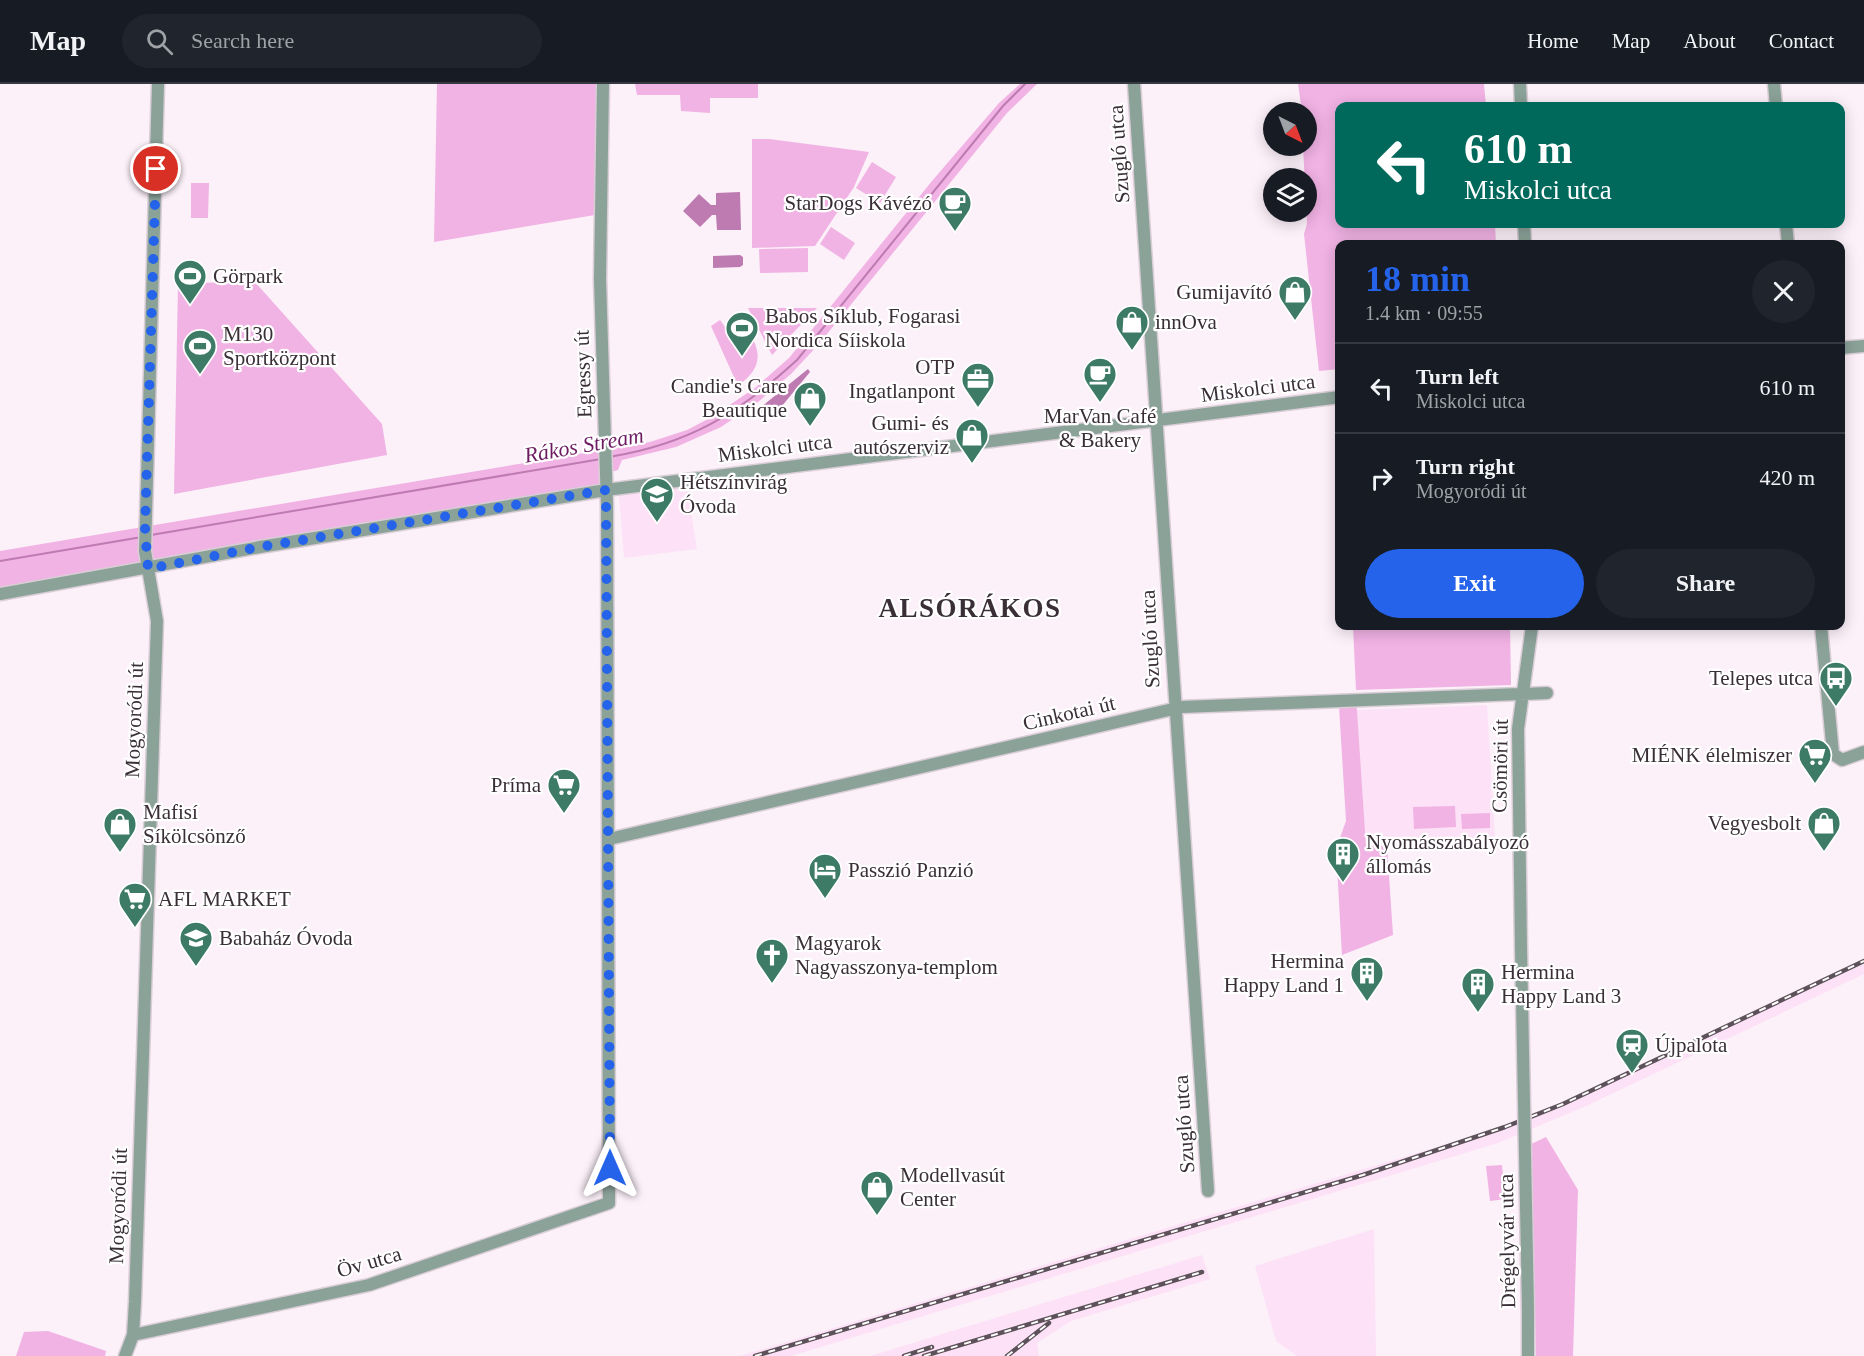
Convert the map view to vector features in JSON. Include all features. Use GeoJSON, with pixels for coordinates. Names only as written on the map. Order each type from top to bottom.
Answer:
{"type":"FeatureCollection","features":[{"type":"Feature","properties":{"kind":"street","name":"Mogyoródi út"},"geometry":{"type":"LineString","coordinates":[[125,1356],[133,1335],[156,621],[145,551],[145,528],[158,84]]}},
{"type":"Feature","properties":{"kind":"street","name":"Egressy út"},"geometry":{"type":"LineString","coordinates":[[603,84],[601,302],[606,448],[609,1203]]}},
{"type":"Feature","properties":{"kind":"street","name":"Szugló utca"},"geometry":{"type":"LineString","coordinates":[[1134,84],[1208,1191]]}},
{"type":"Feature","properties":{"kind":"street"},"geometry":{"type":"LineString","coordinates":[[1520,84],[1521,102]]}},
{"type":"Feature","properties":{"kind":"street"},"geometry":{"type":"LineString","coordinates":[[1774,84],[1776,102]]}},
{"type":"Feature","properties":{"kind":"street"},"geometry":{"type":"LineString","coordinates":[[1845,348],[1864,346]]}},
{"type":"Feature","properties":{"kind":"street","name":"Miskolci utca"},"geometry":{"type":"LineString","coordinates":[[0,594],[260,547],[606,490],[1335,398]]}},
{"type":"Feature","properties":{"kind":"street","name":"Csömöri út"},"geometry":{"type":"LineString","coordinates":[[1524,1125],[1517,750],[1531,630]]}},
{"type":"Feature","properties":{"kind":"street"},"geometry":{"type":"LineString","coordinates":[[1821,630],[1832,750],[1836,758],[1842,760],[1864,752]]}},
{"type":"Feature","properties":{"kind":"street","name":"Cinkotai út"},"geometry":{"type":"LineString","coordinates":[[609,839],[1174,709],[1547,693]]}},
{"type":"Feature","properties":{"kind":"street","name":"Drégelyvár utca"},"geometry":{"type":"LineString","coordinates":[[1524,1125],[1528,1356]]}},
{"type":"Feature","properties":{"kind":"street","name":"Öv utca"},"geometry":{"type":"LineString","coordinates":[[133,1335],[369,1285],[609,1203]]}},
{"type":"Feature","properties":{"kind":"shaded area"},"geometry":{"type":"Polygon","coordinates":[[[437,84],[598,84],[595,215],[434,242],[437,84]]]}},
{"type":"Feature","properties":{"kind":"shaded area"},"geometry":{"type":"Polygon","coordinates":[[[635,84],[758,84],[758,98],[710,98],[710,113],[681,111],[680,95],[637,95],[635,84]]]}},
{"type":"Feature","properties":{"kind":"shaded area"},"geometry":{"type":"Polygon","coordinates":[[[1020,84],[1037,84],[1007,113],[818,345],[791,374],[758,402],[721,427],[676,447],[622,460],[618,470],[600,475],[599,487],[103,569],[0,589],[0,551],[650,442],[687,430],[710,418],[755,388],[789,358],[932,181],[999,103],[1020,84]]]}},
{"type":"Feature","properties":{"kind":"shaded area"},"geometry":{"type":"Polygon","coordinates":[[[1298,84],[1484,84],[1486,102],[1335,102],[1335,228],[1495,228],[1496,240],[1335,240],[1335,369],[1319,371],[1304,234],[1307,222],[1317,222],[1317,168],[1304,168],[1304,156],[1317,156],[1317,102],[1301,102],[1298,84]]]}},
{"type":"Feature","properties":{"kind":"shaded area"},"geometry":{"type":"Polygon","coordinates":[[[752,139],[769,139],[869,152],[854,187],[815,246],[752,248],[752,139]]]}},
{"type":"Feature","properties":{"kind":"shaded area"},"geometry":{"type":"Polygon","coordinates":[[[872,162],[896,177],[880,203],[856,188],[872,162]]]}},
{"type":"Feature","properties":{"kind":"shaded area"},"geometry":{"type":"Polygon","coordinates":[[[191,183],[209,183],[208,218],[191,218],[191,183]]]}},
{"type":"Feature","properties":{"kind":"shaded area"},"geometry":{"type":"Polygon","coordinates":[[[740,192],[741,230],[717,230],[716,215],[712,215],[700,227],[683,211],[699,194],[711,205],[716,205],[716,193],[740,192]]]}},
{"type":"Feature","properties":{"kind":"shaded area"},"geometry":{"type":"Polygon","coordinates":[[[831,227],[855,243],[844,260],[820,244],[831,227]]]}},
{"type":"Feature","properties":{"kind":"shaded area"},"geometry":{"type":"Polygon","coordinates":[[[808,248],[808,272],[760,273],[759,249],[808,248]]]}},
{"type":"Feature","properties":{"kind":"shaded area"},"geometry":{"type":"Polygon","coordinates":[[[740,255],[743,257],[743,265],[740,267],[713,268],[713,256],[740,255]]]}},
{"type":"Feature","properties":{"kind":"shaded area","name":"M130 Sportközpont"},"geometry":{"type":"Polygon","coordinates":[[[254,281],[382,424],[387,455],[174,494],[178,284],[254,281]]]}},
{"type":"Feature","properties":{"kind":"shaded area"},"geometry":{"type":"Polygon","coordinates":[[[748,308],[817,308],[772,355],[748,308]]]}},
{"type":"Feature","properties":{"kind":"shaded area","name":"Babos Síklub, Fogarasi Nordica Síiskola"},"geometry":{"type":"Polygon","coordinates":[[[720,320],[730,334],[745,325],[757,350],[758,357],[753,372],[738,386],[711,326],[720,320]]]}},
{"type":"Feature","properties":{"kind":"shaded area"},"geometry":{"type":"Polygon","coordinates":[[[808,369],[810,372],[777,412],[758,414],[756,411],[808,369]]]}},
{"type":"Feature","properties":{"kind":"shaded area","name":"Hétszínvirág Óvoda"},"geometry":{"type":"Polygon","coordinates":[[[687,487],[697,549],[624,558],[619,496],[687,487]]]}},
{"type":"Feature","properties":{"kind":"shaded area"},"geometry":{"type":"Polygon","coordinates":[[[1353,630],[1510,630],[1511,685],[1356,690],[1353,630]]]}},
{"type":"Feature","properties":{"kind":"shaded area"},"geometry":{"type":"Polygon","coordinates":[[[1487,705],[1495,838],[1366,846],[1357,710],[1487,705]]]}},
{"type":"Feature","properties":{"kind":"shaded area"},"geometry":{"type":"Polygon","coordinates":[[[1339,706],[1356,706],[1357,710],[1366,846],[1387,846],[1393,935],[1342,955],[1336,849],[1346,821],[1339,706]]]}},
{"type":"Feature","properties":{"kind":"shaded area"},"geometry":{"type":"Polygon","coordinates":[[[1455,806],[1456,827],[1414,829],[1413,807],[1455,806]]]}},
{"type":"Feature","properties":{"kind":"shaded area"},"geometry":{"type":"Polygon","coordinates":[[[1490,813],[1490,828],[1462,829],[1461,814],[1490,813]]]}},
{"type":"Feature","properties":{"kind":"shaded area"},"geometry":{"type":"Polygon","coordinates":[[[1864,964],[1864,974],[1584,1107],[1498,1143],[791,1356],[740,1356],[1494,1130],[1552,1109],[1625,1072],[1864,964]]]}},
{"type":"Feature","properties":{"kind":"shaded area"},"geometry":{"type":"Polygon","coordinates":[[[1546,1137],[1578,1190],[1573,1356],[1536,1356],[1533,1228],[1527,1146],[1546,1137]]]}},
{"type":"Feature","properties":{"kind":"shaded area"},"geometry":{"type":"Polygon","coordinates":[[[1502,1165],[1505,1199],[1490,1201],[1486,1166],[1502,1165]]]}},
{"type":"Feature","properties":{"kind":"shaded area"},"geometry":{"type":"Polygon","coordinates":[[[1374,1229],[1376,1356],[1297,1356],[1276,1341],[1255,1266],[1374,1229]]]}},
{"type":"Feature","properties":{"kind":"shaded area"},"geometry":{"type":"Polygon","coordinates":[[[1202,1255],[1210,1279],[1071,1321],[1037,1343],[1039,1356],[870,1356],[1202,1255]]]}},
{"type":"Feature","properties":{"kind":"shaded area"},"geometry":{"type":"Polygon","coordinates":[[[48,1331],[106,1351],[105,1356],[16,1356],[24,1332],[48,1331]]]}},
{"type":"Feature","properties":{"kind":"waterway","name":"Rákos Stream"},"geometry":{"type":"LineString","coordinates":[[609,457],[664,444],[711,424],[754,396],[797,360],[1003,106],[1025,84]]}},
{"type":"Feature","properties":{"kind":"waterway","name":"Rákos Stream"},"geometry":{"type":"LineString","coordinates":[[151,535],[601,459]]}},
{"type":"Feature","properties":{"kind":"waterway","name":"Rákos Stream"},"geometry":{"type":"LineString","coordinates":[[0,561],[142,537]]}},
{"type":"Feature","properties":{"kind":"railway"},"geometry":{"type":"LineString","coordinates":[[755,1356],[1363,1175],[1505,1127],[1563,1104],[1864,961]]}},
{"type":"Feature","properties":{"kind":"railway"},"geometry":{"type":"LineString","coordinates":[[924,1356],[1202,1272]]}},
{"type":"Feature","properties":{"kind":"railway"},"geometry":{"type":"LineString","coordinates":[[1007,1356],[1049,1323]]}},
{"type":"Feature","properties":{"kind":"railway"},"geometry":{"type":"LineString","coordinates":[[904,1356],[932,1347]]}},
{"type":"Feature","properties":{"kind":"place","name":"StarDogs Kávézó"},"geometry":{"type":"Point","coordinates":[955,232]}},
{"type":"Feature","properties":{"kind":"place","name":"Görpark"},"geometry":{"type":"Point","coordinates":[190,305]}},
{"type":"Feature","properties":{"kind":"place","name":"Gumijavító"},"geometry":{"type":"Point","coordinates":[1295,321]}},
{"type":"Feature","properties":{"kind":"place","name":"innOva"},"geometry":{"type":"Point","coordinates":[1132,351]}},
{"type":"Feature","properties":{"kind":"place","name":"Babos Síklub, Fogarasi Nordica Síiskola"},"geometry":{"type":"Point","coordinates":[742,357]}},
{"type":"Feature","properties":{"kind":"place","name":"M130 Sportközpont"},"geometry":{"type":"Point","coordinates":[200,375]}},
{"type":"Feature","properties":{"kind":"place","name":"MarVan Café & Bakery"},"geometry":{"type":"Point","coordinates":[1100,403]}},
{"type":"Feature","properties":{"kind":"place","name":"OTP Ingatlanpont"},"geometry":{"type":"Point","coordinates":[978,408]}},
{"type":"Feature","properties":{"kind":"place","name":"Candie's Care Beautique"},"geometry":{"type":"Point","coordinates":[810,427]}},
{"type":"Feature","properties":{"kind":"place","name":"Gumi- és autószerviz"},"geometry":{"type":"Point","coordinates":[972,464]}},
{"type":"Feature","properties":{"kind":"place","name":"Hétszínvirág Óvoda"},"geometry":{"type":"Point","coordinates":[657,523]}},
{"type":"Feature","properties":{"kind":"place","name":"Telepes utca"},"geometry":{"type":"Point","coordinates":[1836,707]}},
{"type":"Feature","properties":{"kind":"place","name":"MIÉNK élelmiszer"},"geometry":{"type":"Point","coordinates":[1815,784]}},
{"type":"Feature","properties":{"kind":"place","name":"Príma"},"geometry":{"type":"Point","coordinates":[564,814]}},
{"type":"Feature","properties":{"kind":"place","name":"Vegyesbolt"},"geometry":{"type":"Point","coordinates":[1824,852]}},
{"type":"Feature","properties":{"kind":"place","name":"Mafisí Síkölcsönző"},"geometry":{"type":"Point","coordinates":[120,853]}},
{"type":"Feature","properties":{"kind":"place","name":"Nyomásszabályozó állomás"},"geometry":{"type":"Point","coordinates":[1343,883]}},
{"type":"Feature","properties":{"kind":"place","name":"Passzió Panzió"},"geometry":{"type":"Point","coordinates":[825,899]}},
{"type":"Feature","properties":{"kind":"place","name":"AFL MARKET"},"geometry":{"type":"Point","coordinates":[135,928]}},
{"type":"Feature","properties":{"kind":"place","name":"Babaház Óvoda"},"geometry":{"type":"Point","coordinates":[196,967]}},
{"type":"Feature","properties":{"kind":"place","name":"Magyarok Nagyasszonya-templom"},"geometry":{"type":"Point","coordinates":[772,984]}},
{"type":"Feature","properties":{"kind":"place","name":"Hermina Happy Land 1"},"geometry":{"type":"Point","coordinates":[1367,1002]}},
{"type":"Feature","properties":{"kind":"place","name":"Hermina Happy Land 3"},"geometry":{"type":"Point","coordinates":[1478,1013]}},
{"type":"Feature","properties":{"kind":"place","name":"Újpalota"},"geometry":{"type":"Point","coordinates":[1632,1074]}},
{"type":"Feature","properties":{"kind":"place","name":"Modellvasút Center"},"geometry":{"type":"Point","coordinates":[877,1216]}},
{"type":"Feature","properties":{"kind":"district","name":"ALSÓRÁKOS"},"geometry":{"type":"Point","coordinates":[970,608]}},
{"type":"Feature","properties":{"kind":"route"},"geometry":{"type":"LineString","coordinates":[[156,169],[145,528],[148,569],[260,547],[606,490],[610,1168]]}}]}
